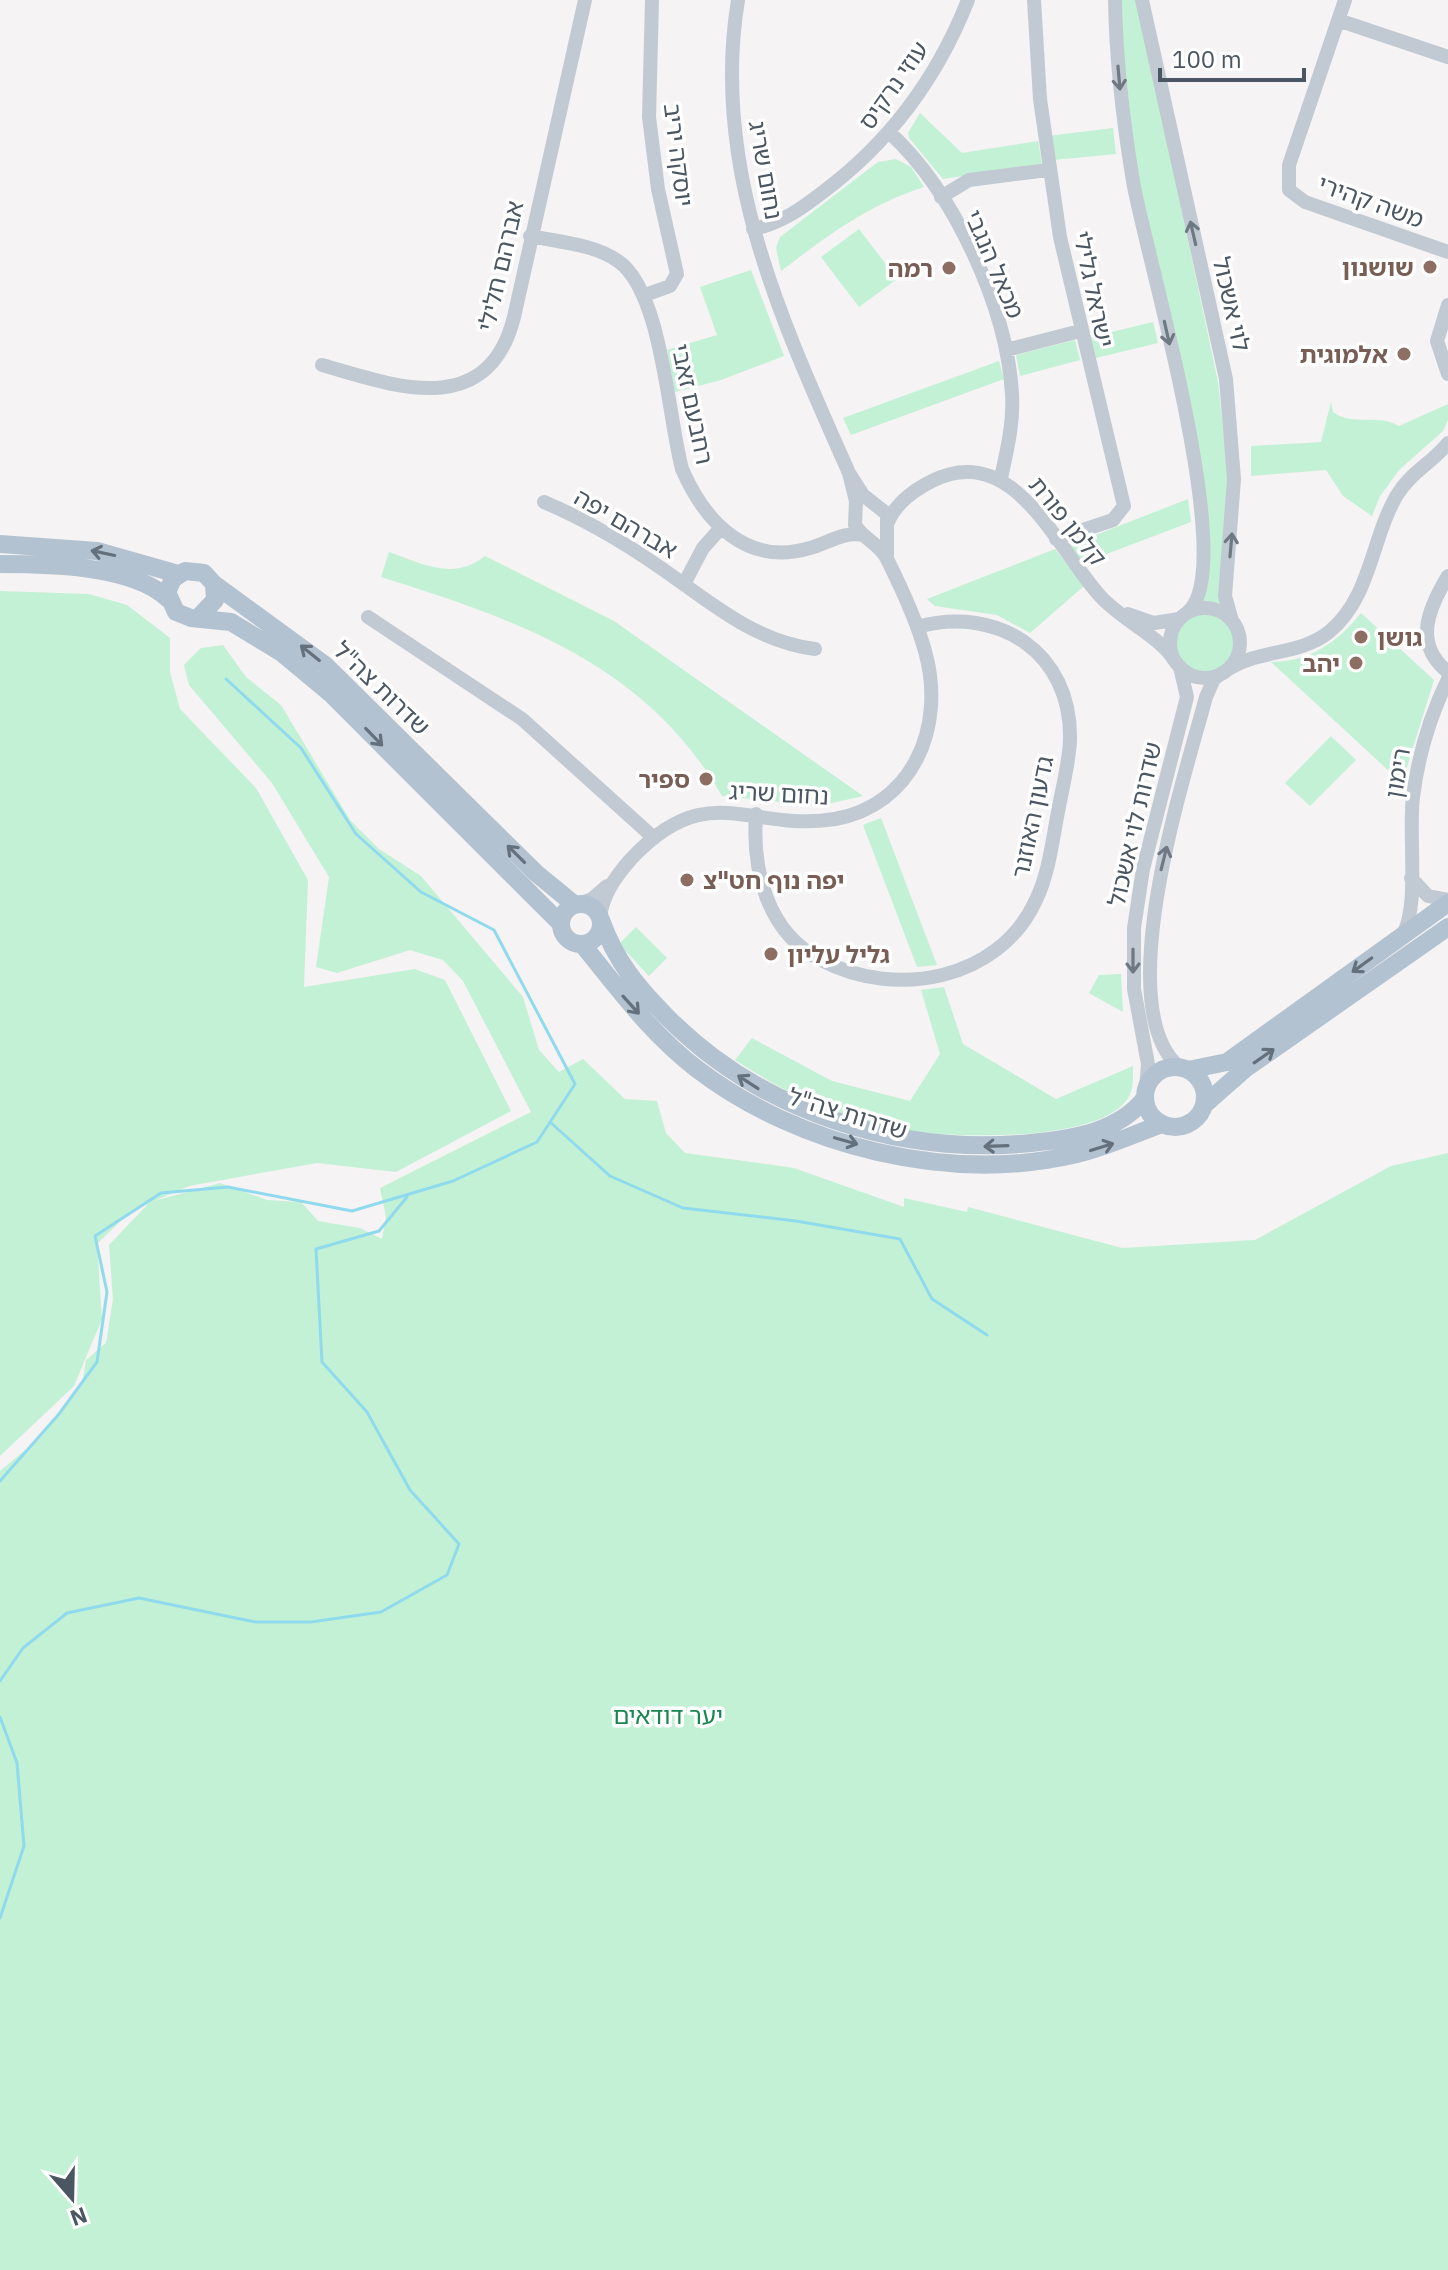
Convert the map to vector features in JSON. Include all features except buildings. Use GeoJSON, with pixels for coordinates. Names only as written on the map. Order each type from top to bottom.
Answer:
{"type":"FeatureCollection","features":[{"type":"Feature","properties":{"kind":"main road"},"geometry":{"type":"LineString","coordinates":[[0,544],[97,551],[178,574],[198,570],[214,584],[212,608],[199,617],[176,612],[168,599],[155,588],[92,570],[0,564]]}},
{"type":"Feature","properties":{"kind":"main road"},"geometry":{"type":"LineString","coordinates":[[168,599],[169,585],[178,574]]}},
{"type":"Feature","properties":{"kind":"main road","name":"שדרות צה\"ל"},"geometry":{"type":"LineString","coordinates":[[214,584],[325,665],[536,873],[576,905]]}},
{"type":"Feature","properties":{"kind":"main road","name":"שדרות צה\"ל"},"geometry":{"type":"LineString","coordinates":[[199,617],[217,618],[243,627],[314,678],[561,924]]}},
{"type":"Feature","properties":{"kind":"main road"},"geometry":{"type":"LineString","coordinates":[[1448,901],[1227,1062],[1157,1074],[1146,1093],[1149,1111],[1162,1124],[1185,1125],[1245,1069],[1448,927]]}},
{"type":"Feature","properties":{"kind":"main road"},"geometry":{"type":"LineString","coordinates":[[576,905],[593,907],[601,919],[598,935],[582,944],[568,938],[561,924],[565,913],[576,905]]}},
{"type":"Feature","properties":{"kind":"main road","name":"שדרות צה\"ל"},"geometry":{"type":"LineString","coordinates":[[601,919],[630,980],[707,1054],[775,1098],[851,1125],[936,1143],[1006,1146],[1096,1131],[1125,1119],[1146,1093]]}},
{"type":"Feature","properties":{"kind":"main road","name":"שדרות צה\"ל"},"geometry":{"type":"LineString","coordinates":[[582,944],[636,1011],[696,1068],[767,1114],[845,1142],[919,1159],[1007,1164],[1075,1155],[1162,1124]]}},
{"type":"Feature","properties":{"kind":"main road"},"geometry":{"type":"LineString","coordinates":[[1183,1069],[1203,1087],[1204,1105]]}},
{"type":"Feature","properties":{"kind":"street","name":"אברהם חלילי"},"geometry":{"type":"LineString","coordinates":[[322,365],[407,389],[438,389],[468,380],[493,361],[510,334],[585,0]]}},
{"type":"Feature","properties":{"kind":"street","name":"יוסקה יריב"},"geometry":{"type":"LineString","coordinates":[[645,295],[670,286],[677,274],[658,189],[649,117],[652,0]]}},
{"type":"Feature","properties":{"kind":"street","name":"נחום שריג"},"geometry":{"type":"LineString","coordinates":[[738,0],[733,108],[740,172],[753,229],[784,325],[849,473],[860,492],[874,503]]}},
{"type":"Feature","properties":{"kind":"street","name":"עוזי נרקיס"},"geometry":{"type":"LineString","coordinates":[[753,229],[779,221],[800,209],[843,177],[890,133],[932,75],[968,0]]}},
{"type":"Feature","properties":{"kind":"street","name":"ישראל גלילי"},"geometry":{"type":"LineString","coordinates":[[1034,0],[1036,64],[1048,170],[1080,331],[1124,508],[1113,520],[1056,539]]}},
{"type":"Feature","properties":{"kind":"street"},"geometry":{"type":"LineString","coordinates":[[1115,0],[1119,81],[1133,182],[1189,428],[1198,481],[1202,584],[1197,602],[1183,616],[1170,638],[1177,663],[1200,677],[1224,672],[1244,661],[1319,639],[1344,617],[1364,581],[1394,500],[1408,479],[1448,443]]}},
{"type":"Feature","properties":{"kind":"street","name":"לוי אשכול"},"geometry":{"type":"LineString","coordinates":[[1142,0],[1226,379],[1234,492],[1225,596],[1235,626]]}},
{"type":"Feature","properties":{"kind":"street","name":"משה קהירי"},"geometry":{"type":"LineString","coordinates":[[1345,0],[1289,165],[1289,190],[1305,202],[1448,252]]}},
{"type":"Feature","properties":{"kind":"street"},"geometry":{"type":"LineString","coordinates":[[1338,20],[1448,57]]}},
{"type":"Feature","properties":{"kind":"street","name":"מכאל הנגבי"},"geometry":{"type":"LineString","coordinates":[[890,133],[918,163],[941,197],[979,270],[1006,350],[1011,409],[1001,478]]}},
{"type":"Feature","properties":{"kind":"street"},"geometry":{"type":"LineString","coordinates":[[941,197],[966,181],[1048,170]]}},
{"type":"Feature","properties":{"kind":"street","name":"רחבעם זאבי"},"geometry":{"type":"LineString","coordinates":[[530,236],[608,255],[633,274],[645,295],[682,469],[699,503],[720,529],[745,545],[773,553],[812,548],[832,539],[866,536]]}},
{"type":"Feature","properties":{"kind":"street"},"geometry":{"type":"LineString","coordinates":[[1448,305],[1437,339],[1448,374]]}},
{"type":"Feature","properties":{"kind":"street"},"geometry":{"type":"LineString","coordinates":[[1006,350],[1080,331]]}},
{"type":"Feature","properties":{"kind":"street"},"geometry":{"type":"LineString","coordinates":[[1433,458],[1448,453]]}},
{"type":"Feature","properties":{"kind":"street","name":"קלמן פורת"},"geometry":{"type":"LineString","coordinates":[[874,503],[912,494],[935,480],[959,472],[982,471],[1001,478],[1025,499],[1098,594],[1131,625],[1163,644],[1177,663]]}},
{"type":"Feature","properties":{"kind":"street","name":"נחום שריג"},"geometry":{"type":"LineString","coordinates":[[849,473],[854,515]]}},
{"type":"Feature","properties":{"kind":"street","name":"קלמן פורת"},"geometry":{"type":"LineString","coordinates":[[887,524],[912,494]]}},
{"type":"Feature","properties":{"kind":"street","name":"אברהם יפה"},"geometry":{"type":"LineString","coordinates":[[544,502],[613,538],[746,627],[786,643],[815,649]]}},
{"type":"Feature","properties":{"kind":"street"},"geometry":{"type":"LineString","coordinates":[[874,503],[884,509],[887,524],[879,534],[866,536],[856,528],[854,515],[862,505],[874,503]]}},
{"type":"Feature","properties":{"kind":"street","name":"רחבעם זאבי"},"geometry":{"type":"LineString","coordinates":[[832,539],[854,515]]}},
{"type":"Feature","properties":{"kind":"street","name":"נחום שריג"},"geometry":{"type":"LineString","coordinates":[[887,524],[887,557]]}},
{"type":"Feature","properties":{"kind":"street","name":"אברהם יפה"},"geometry":{"type":"LineString","coordinates":[[684,584],[703,548],[720,529]]}},
{"type":"Feature","properties":{"kind":"street","name":"נחום שריג"},"geometry":{"type":"LineString","coordinates":[[576,905],[596,897],[654,838],[675,825],[704,814],[756,814],[797,821],[834,819],[881,802],[903,783],[919,757],[931,713],[930,670],[917,627],[887,557],[866,536]]}},
{"type":"Feature","properties":{"kind":"street"},"geometry":{"type":"LineString","coordinates":[[1448,576],[1433,607],[1426,641],[1432,657],[1448,672]]}},
{"type":"Feature","properties":{"kind":"street","name":"קלמן פורת"},"geometry":{"type":"LineString","coordinates":[[1098,594],[1145,622],[1163,624],[1183,616]]}},
{"type":"Feature","properties":{"kind":"street"},"geometry":{"type":"LineString","coordinates":[[1183,616],[1215,609],[1254,647],[1279,653]]}},
{"type":"Feature","properties":{"kind":"street"},"geometry":{"type":"LineString","coordinates":[[368,617],[522,719],[654,838]]}},
{"type":"Feature","properties":{"kind":"street","name":"גדעון האוזנר"},"geometry":{"type":"LineString","coordinates":[[756,814],[753,845],[758,874],[772,909],[796,942],[840,970],[897,980],[947,974],[978,962],[1017,931],[1036,900],[1049,863],[1070,740],[1063,699],[1046,664],[1010,632],[964,619],[917,627]]}},
{"type":"Feature","properties":{"kind":"street"},"geometry":{"type":"LineString","coordinates":[[1224,672],[1239,652],[1235,626]]}},
{"type":"Feature","properties":{"kind":"street","name":"שדרות לוי אשכול"},"geometry":{"type":"LineString","coordinates":[[1146,1093],[1148,1064],[1134,989],[1134,928],[1143,869],[1187,697],[1177,663]]}},
{"type":"Feature","properties":{"kind":"street","name":"שדרות לוי אשכול"},"geometry":{"type":"LineString","coordinates":[[1183,1069],[1164,1052],[1154,1019],[1153,921],[1161,872],[1206,697],[1211,684],[1224,672]]}},
{"type":"Feature","properties":{"kind":"street","name":"רימון"},"geometry":{"type":"LineString","coordinates":[[1402,937],[1410,917],[1413,797],[1420,760],[1448,679]]}},
{"type":"Feature","properties":{"kind":"street","name":"נחום שריג"},"geometry":{"type":"LineString","coordinates":[[601,919],[603,900],[616,877]]}},
{"type":"Feature","properties":{"kind":"street"},"geometry":{"type":"LineString","coordinates":[[1411,878],[1428,896],[1448,901]]}},
{"type":"Feature","properties":{"kind":"green space"},"geometry":{"type":"Polygon","coordinates":[[[1122,0],[1137,0],[1218,382],[1228,475],[1220,603],[1202,602],[1208,563],[1201,480],[1187,394],[1132,137],[1124,69],[1122,0]]]}},
{"type":"Feature","properties":{"kind":"green space"},"geometry":{"type":"Polygon","coordinates":[[[920,113],[962,153],[1038,141],[1042,164],[943,179],[909,138],[908,133],[920,113]]]}},
{"type":"Feature","properties":{"kind":"green space"},"geometry":{"type":"Polygon","coordinates":[[[1113,128],[1116,154],[1053,160],[1048,136],[1113,128]]]}},
{"type":"Feature","properties":{"kind":"green space"},"geometry":{"type":"Polygon","coordinates":[[[896,159],[911,167],[924,187],[866,212],[781,271],[776,248],[780,237],[878,162],[896,159]]]}},
{"type":"Feature","properties":{"kind":"green space"},"geometry":{"type":"Polygon","coordinates":[[[859,229],[897,279],[859,307],[821,257],[859,229]]]}},
{"type":"Feature","properties":{"kind":"green space"},"geometry":{"type":"Polygon","coordinates":[[[751,270],[784,356],[721,380],[675,392],[667,350],[717,335],[700,287],[751,270]]]}},
{"type":"Feature","properties":{"kind":"green space"},"geometry":{"type":"Polygon","coordinates":[[[1153,322],[1158,343],[1096,358],[1091,337],[1153,322]]]}},
{"type":"Feature","properties":{"kind":"green space"},"geometry":{"type":"Polygon","coordinates":[[[1075,340],[1080,360],[1020,376],[1016,355],[1075,340]]]}},
{"type":"Feature","properties":{"kind":"green space"},"geometry":{"type":"Polygon","coordinates":[[[999,361],[1004,379],[851,435],[843,418],[999,361]]]}},
{"type":"Feature","properties":{"kind":"green space"},"geometry":{"type":"Polygon","coordinates":[[[1331,402],[1333,412],[1349,419],[1382,420],[1399,426],[1448,404],[1448,420],[1443,431],[1399,470],[1380,496],[1372,516],[1343,496],[1326,470],[1251,476],[1251,446],[1321,442],[1331,402]]]}},
{"type":"Feature","properties":{"kind":"green space"},"geometry":{"type":"Polygon","coordinates":[[[1188,499],[1191,522],[1083,563],[1070,545],[1188,499]]]}},
{"type":"Feature","properties":{"kind":"green space"},"geometry":{"type":"Polygon","coordinates":[[[1055,549],[1084,586],[1030,633],[997,615],[935,606],[927,599],[1055,549]]]}},
{"type":"Feature","properties":{"kind":"green space"},"geometry":{"type":"Polygon","coordinates":[[[389,552],[426,565],[450,569],[462,568],[485,556],[614,621],[863,796],[819,806],[722,796],[691,750],[656,712],[617,680],[529,630],[381,577],[389,552]]]}},
{"type":"Feature","properties":{"kind":"green space","name":"יער דודאים"},"geometry":{"type":"Polygon","coordinates":[[[0,591],[89,594],[127,605],[170,638],[170,672],[180,709],[256,788],[308,880],[304,987],[415,969],[445,980],[511,1111],[396,1172],[317,1163],[189,1186],[154,1201],[220,1183],[267,1200],[301,1202],[318,1221],[360,1228],[382,1239],[386,1217],[380,1188],[531,1112],[463,981],[443,960],[410,950],[337,973],[316,967],[329,877],[272,783],[189,685],[184,665],[201,648],[223,645],[246,677],[281,705],[350,820],[379,849],[421,876],[523,997],[539,1050],[559,1072],[583,1059],[625,1099],[657,1101],[666,1133],[685,1153],[794,1168],[904,1207],[904,1198],[967,1212],[968,1207],[1122,1248],[1255,1240],[1391,1166],[1448,1153],[1448,2270],[0,2270],[0,1471],[41,1437],[82,1385],[86,1360],[106,1343],[113,1299],[109,1245],[148,1204],[132,1210],[97,1244],[102,1319],[74,1386],[0,1456],[0,591]]]}},
{"type":"Feature","properties":{"kind":"green space"},"geometry":{"type":"Polygon","coordinates":[[[1361,613],[1434,680],[1402,783],[1271,662],[1298,658],[1322,648],[1343,633],[1361,613]]]}},
{"type":"Feature","properties":{"kind":"green space"},"geometry":{"type":"Polygon","coordinates":[[[1205,614],[1216,616],[1225,623],[1232,632],[1232,654],[1225,663],[1216,670],[1205,672],[1194,670],[1185,663],[1178,654],[1176,643],[1178,632],[1185,623],[1194,616],[1205,614]]]}},
{"type":"Feature","properties":{"kind":"green space"},"geometry":{"type":"Polygon","coordinates":[[[1331,736],[1356,760],[1310,806],[1285,783],[1331,736]]]}},
{"type":"Feature","properties":{"kind":"green space"},"geometry":{"type":"Polygon","coordinates":[[[881,818],[937,965],[917,967],[863,825],[881,818]]]}},
{"type":"Feature","properties":{"kind":"green space"},"geometry":{"type":"Polygon","coordinates":[[[636,927],[667,958],[649,976],[619,944],[636,927]]]}},
{"type":"Feature","properties":{"kind":"green space"},"geometry":{"type":"Polygon","coordinates":[[[1121,974],[1123,1012],[1089,993],[1099,975],[1121,974]]]}},
{"type":"Feature","properties":{"kind":"green space"},"geometry":{"type":"Polygon","coordinates":[[[944,987],[963,1044],[1056,1099],[1133,1066],[1129,1097],[1107,1115],[1080,1126],[1008,1135],[933,1133],[878,1126],[840,1115],[786,1090],[735,1060],[752,1038],[832,1081],[910,1101],[940,1054],[921,990],[944,987]]]}},
{"type":"Feature","properties":{"kind":"waterway"},"geometry":{"type":"LineString","coordinates":[[0,1481],[59,1414],[97,1362],[107,1292],[95,1236],[161,1193],[228,1187],[352,1211],[453,1181],[537,1142],[575,1084],[494,930],[421,892],[356,834],[301,748],[226,679]]}},
{"type":"Feature","properties":{"kind":"waterway"},"geometry":{"type":"LineString","coordinates":[[550,1122],[610,1176],[683,1208],[796,1221],[900,1239],[932,1299],[987,1335]]}},
{"type":"Feature","properties":{"kind":"waterway"},"geometry":{"type":"LineString","coordinates":[[0,1681],[23,1648],[67,1613],[139,1598],[255,1622],[311,1622],[381,1612],[447,1575],[459,1544],[410,1490],[367,1412],[322,1362],[316,1249],[379,1231],[407,1197]]}},
{"type":"Feature","properties":{"kind":"waterway"},"geometry":{"type":"LineString","coordinates":[[0,1717],[17,1763],[24,1846],[0,1918]]}},
{"type":"Feature","properties":{"kind":"place","name":"שושנון"},"geometry":{"type":"Point","coordinates":[1430,267]}},
{"type":"Feature","properties":{"kind":"place","name":"רמה"},"geometry":{"type":"Point","coordinates":[949,268]}},
{"type":"Feature","properties":{"kind":"place","name":"אלמוגית"},"geometry":{"type":"Point","coordinates":[1404,354]}},
{"type":"Feature","properties":{"kind":"place","name":"גושן"},"geometry":{"type":"Point","coordinates":[1361,637]}},
{"type":"Feature","properties":{"kind":"place","name":"יהב"},"geometry":{"type":"Point","coordinates":[1356,663]}},
{"type":"Feature","properties":{"kind":"place","name":"ספיר"},"geometry":{"type":"Point","coordinates":[706,779]}},
{"type":"Feature","properties":{"kind":"place","name":"יפה נוף חט\"צ"},"geometry":{"type":"Point","coordinates":[687,880]}},
{"type":"Feature","properties":{"kind":"place","name":"גליל עליון"},"geometry":{"type":"Point","coordinates":[771,954]}}]}
